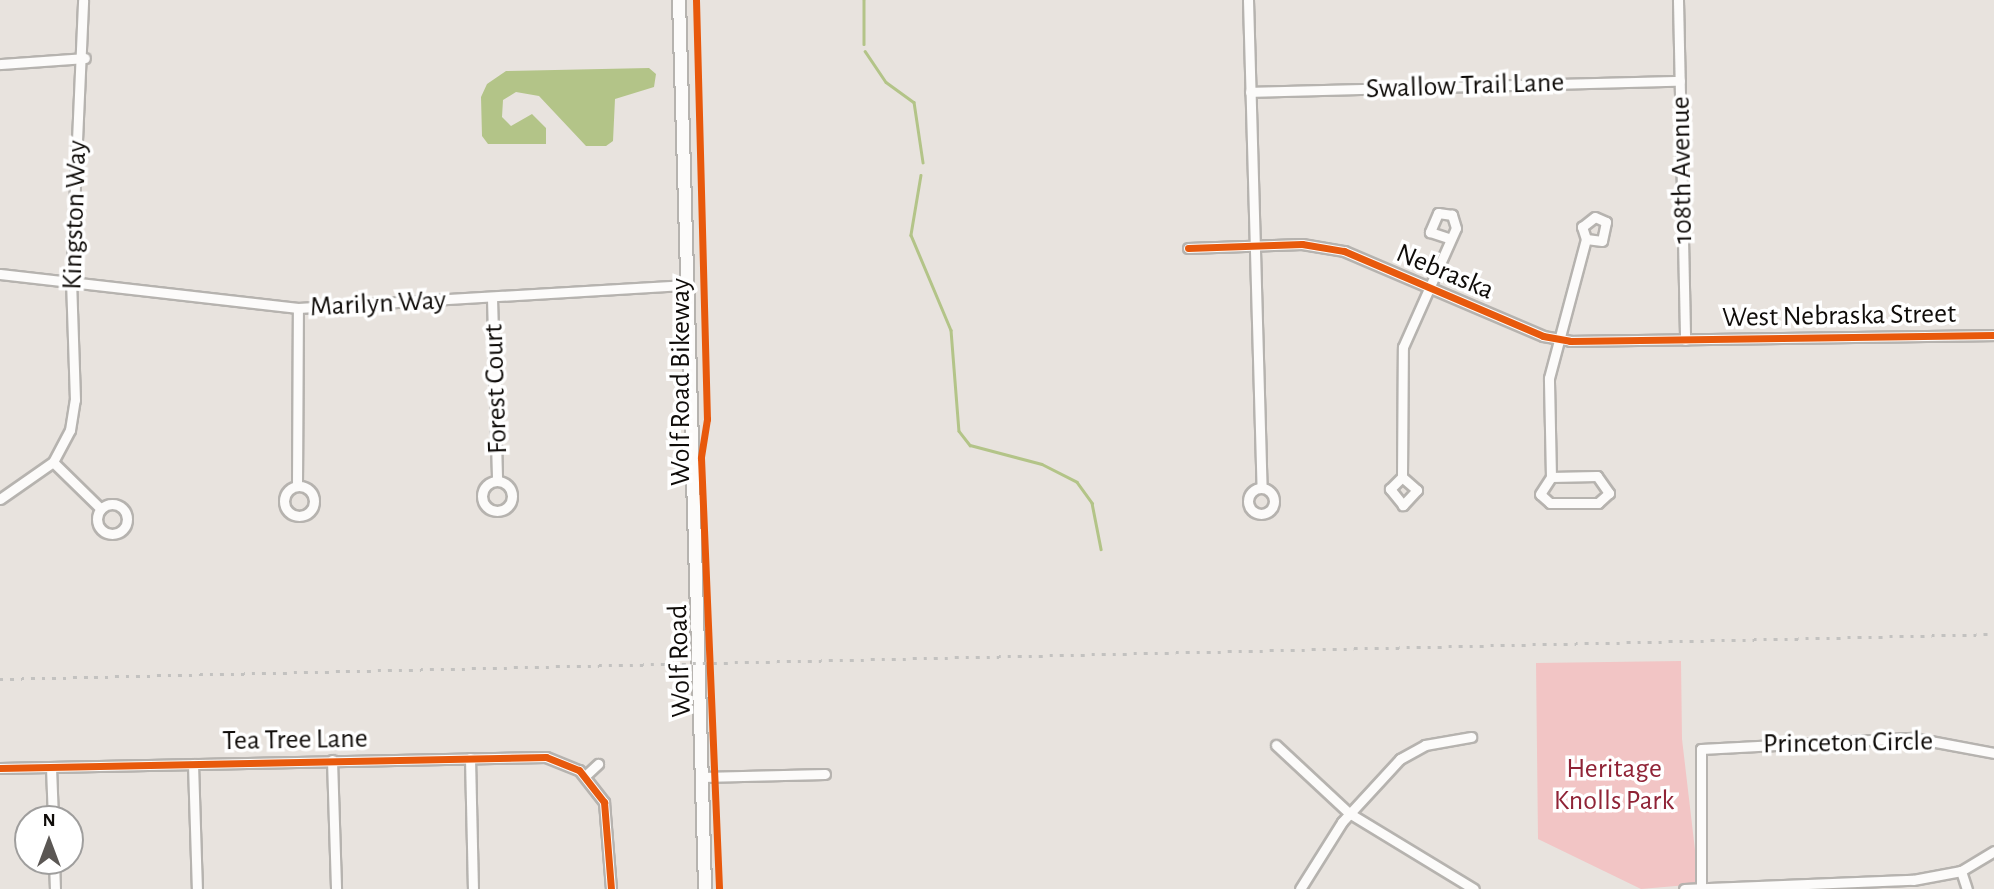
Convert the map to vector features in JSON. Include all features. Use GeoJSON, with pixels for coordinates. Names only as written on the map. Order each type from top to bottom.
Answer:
{"type":"FeatureCollection","features":[{"type":"Feature","properties":{"kind":"main road","name":"Wolf Road"},"geometry":{"type":"LineString","coordinates":[[679,0],[705,889]]}},
{"type":"Feature","properties":{"kind":"street","name":"Kingston Way"},"geometry":{"type":"LineString","coordinates":[[53,463],[70,430],[76,357],[71,278],[85,58],[83,0]]}},
{"type":"Feature","properties":{"kind":"street"},"geometry":{"type":"LineString","coordinates":[[1248,0],[1262,488]]}},
{"type":"Feature","properties":{"kind":"street","name":"108th Avenue"},"geometry":{"type":"LineString","coordinates":[[1678,0],[1685,340]]}},
{"type":"Feature","properties":{"kind":"street"},"geometry":{"type":"LineString","coordinates":[[0,64],[85,58]]}},
{"type":"Feature","properties":{"kind":"street","name":"Swallow Trail Lane"},"geometry":{"type":"LineString","coordinates":[[1250,92],[1680,81]]}},
{"type":"Feature","properties":{"kind":"street"},"geometry":{"type":"LineString","coordinates":[[1402,477],[1401,361],[1449,238]]}},
{"type":"Feature","properties":{"kind":"street"},"geometry":{"type":"LineString","coordinates":[[1551,477],[1597,476],[1609,493],[1598,503],[1550,503],[1540,494],[1551,477],[1548,393],[1556,339],[1586,239]]}},
{"type":"Feature","properties":{"kind":"street","name":"Nebraska"},"geometry":{"type":"LineString","coordinates":[[1188,248],[1254,246],[1344,251],[1556,339],[1685,340]]}},
{"type":"Feature","properties":{"kind":"street","name":"Marilyn Way"},"geometry":{"type":"LineString","coordinates":[[0,274],[71,278],[197,300],[298,307],[687,285]]}},
{"type":"Feature","properties":{"kind":"street","name":"Forest Court"},"geometry":{"type":"LineString","coordinates":[[492,298],[497,481]]}},
{"type":"Feature","properties":{"kind":"street"},"geometry":{"type":"LineString","coordinates":[[297,486],[298,307]]}},
{"type":"Feature","properties":{"kind":"street","name":"West Nebraska Street"},"geometry":{"type":"LineString","coordinates":[[1685,340],[1994,335]]}},
{"type":"Feature","properties":{"kind":"street"},"geometry":{"type":"LineString","coordinates":[[0,499],[53,463],[101,509]]}},
{"type":"Feature","properties":{"kind":"street"},"geometry":{"type":"LineString","coordinates":[[1300,889],[1349,813],[1400,759],[1425,745],[1471,737]]}},
{"type":"Feature","properties":{"kind":"street","name":"Princeton Circle"},"geometry":{"type":"LineString","coordinates":[[1700,886],[1700,749],[1914,738],[1994,753]]}},
{"type":"Feature","properties":{"kind":"street"},"geometry":{"type":"LineString","coordinates":[[1276,745],[1349,813],[1471,888]]}},
{"type":"Feature","properties":{"kind":"street","name":"Tea Tree Lane"},"geometry":{"type":"LineString","coordinates":[[0,768],[546,757],[585,776]]}},
{"type":"Feature","properties":{"kind":"street"},"geometry":{"type":"LineString","coordinates":[[470,758],[473,889]]}},
{"type":"Feature","properties":{"kind":"street"},"geometry":{"type":"LineString","coordinates":[[332,760],[336,889]]}},
{"type":"Feature","properties":{"kind":"street"},"geometry":{"type":"LineString","coordinates":[[193,764],[197,889]]}},
{"type":"Feature","properties":{"kind":"street"},"geometry":{"type":"LineString","coordinates":[[598,764],[585,776],[607,812],[611,889]]}},
{"type":"Feature","properties":{"kind":"street"},"geometry":{"type":"LineString","coordinates":[[51,767],[52,805]]}},
{"type":"Feature","properties":{"kind":"street"},"geometry":{"type":"LineString","coordinates":[[702,777],[825,774]]}},
{"type":"Feature","properties":{"kind":"street"},"geometry":{"type":"LineString","coordinates":[[1684,889],[1700,886],[1913,880],[1961,871],[1994,851]]}},
{"type":"Feature","properties":{"kind":"street"},"geometry":{"type":"LineString","coordinates":[[1961,871],[1967,889]]}},
{"type":"Feature","properties":{"kind":"green space","name":"Heritage Knolls Park"},"geometry":{"type":"Polygon","coordinates":[[[1681,661],[1682,739],[1699,884],[1641,889],[1538,839],[1536,663],[1681,661]]]}},
{"type":"Feature","properties":{"kind":"shaded area"},"geometry":{"type":"Polygon","coordinates":[[[649,68],[656,74],[654,87],[615,99],[613,141],[606,146],[586,146],[539,96],[516,92],[503,100],[502,117],[511,126],[532,114],[546,128],[546,144],[488,144],[482,136],[481,97],[487,84],[506,71],[649,68]]]}},
{"type":"Feature","properties":{"kind":"waterway"},"geometry":{"type":"LineString","coordinates":[[864,0],[864,44]]}},
{"type":"Feature","properties":{"kind":"waterway"},"geometry":{"type":"LineString","coordinates":[[865,51],[886,82],[914,102],[923,162]]}},
{"type":"Feature","properties":{"kind":"waterway"},"geometry":{"type":"LineString","coordinates":[[921,175],[911,235],[951,330],[959,431],[970,445],[1042,464],[1077,482],[1092,503],[1101,549]]}},
{"type":"Feature","properties":{"kind":"railway"},"geometry":{"type":"LineString","coordinates":[[0,679],[1994,634]]}},
{"type":"Feature","properties":{"kind":"cycle path","name":"Wolf Road Bikeway"},"geometry":{"type":"LineString","coordinates":[[696,0],[707,419],[701,458],[719,889]]}},
{"type":"Feature","properties":{"kind":"cycle path"},"geometry":{"type":"LineString","coordinates":[[1188,248],[1302,244],[1344,251],[1543,336],[1570,341],[1994,335]]}},
{"type":"Feature","properties":{"kind":"cycle path"},"geometry":{"type":"LineString","coordinates":[[0,768],[546,757],[579,770],[604,802],[611,889]]}}]}
